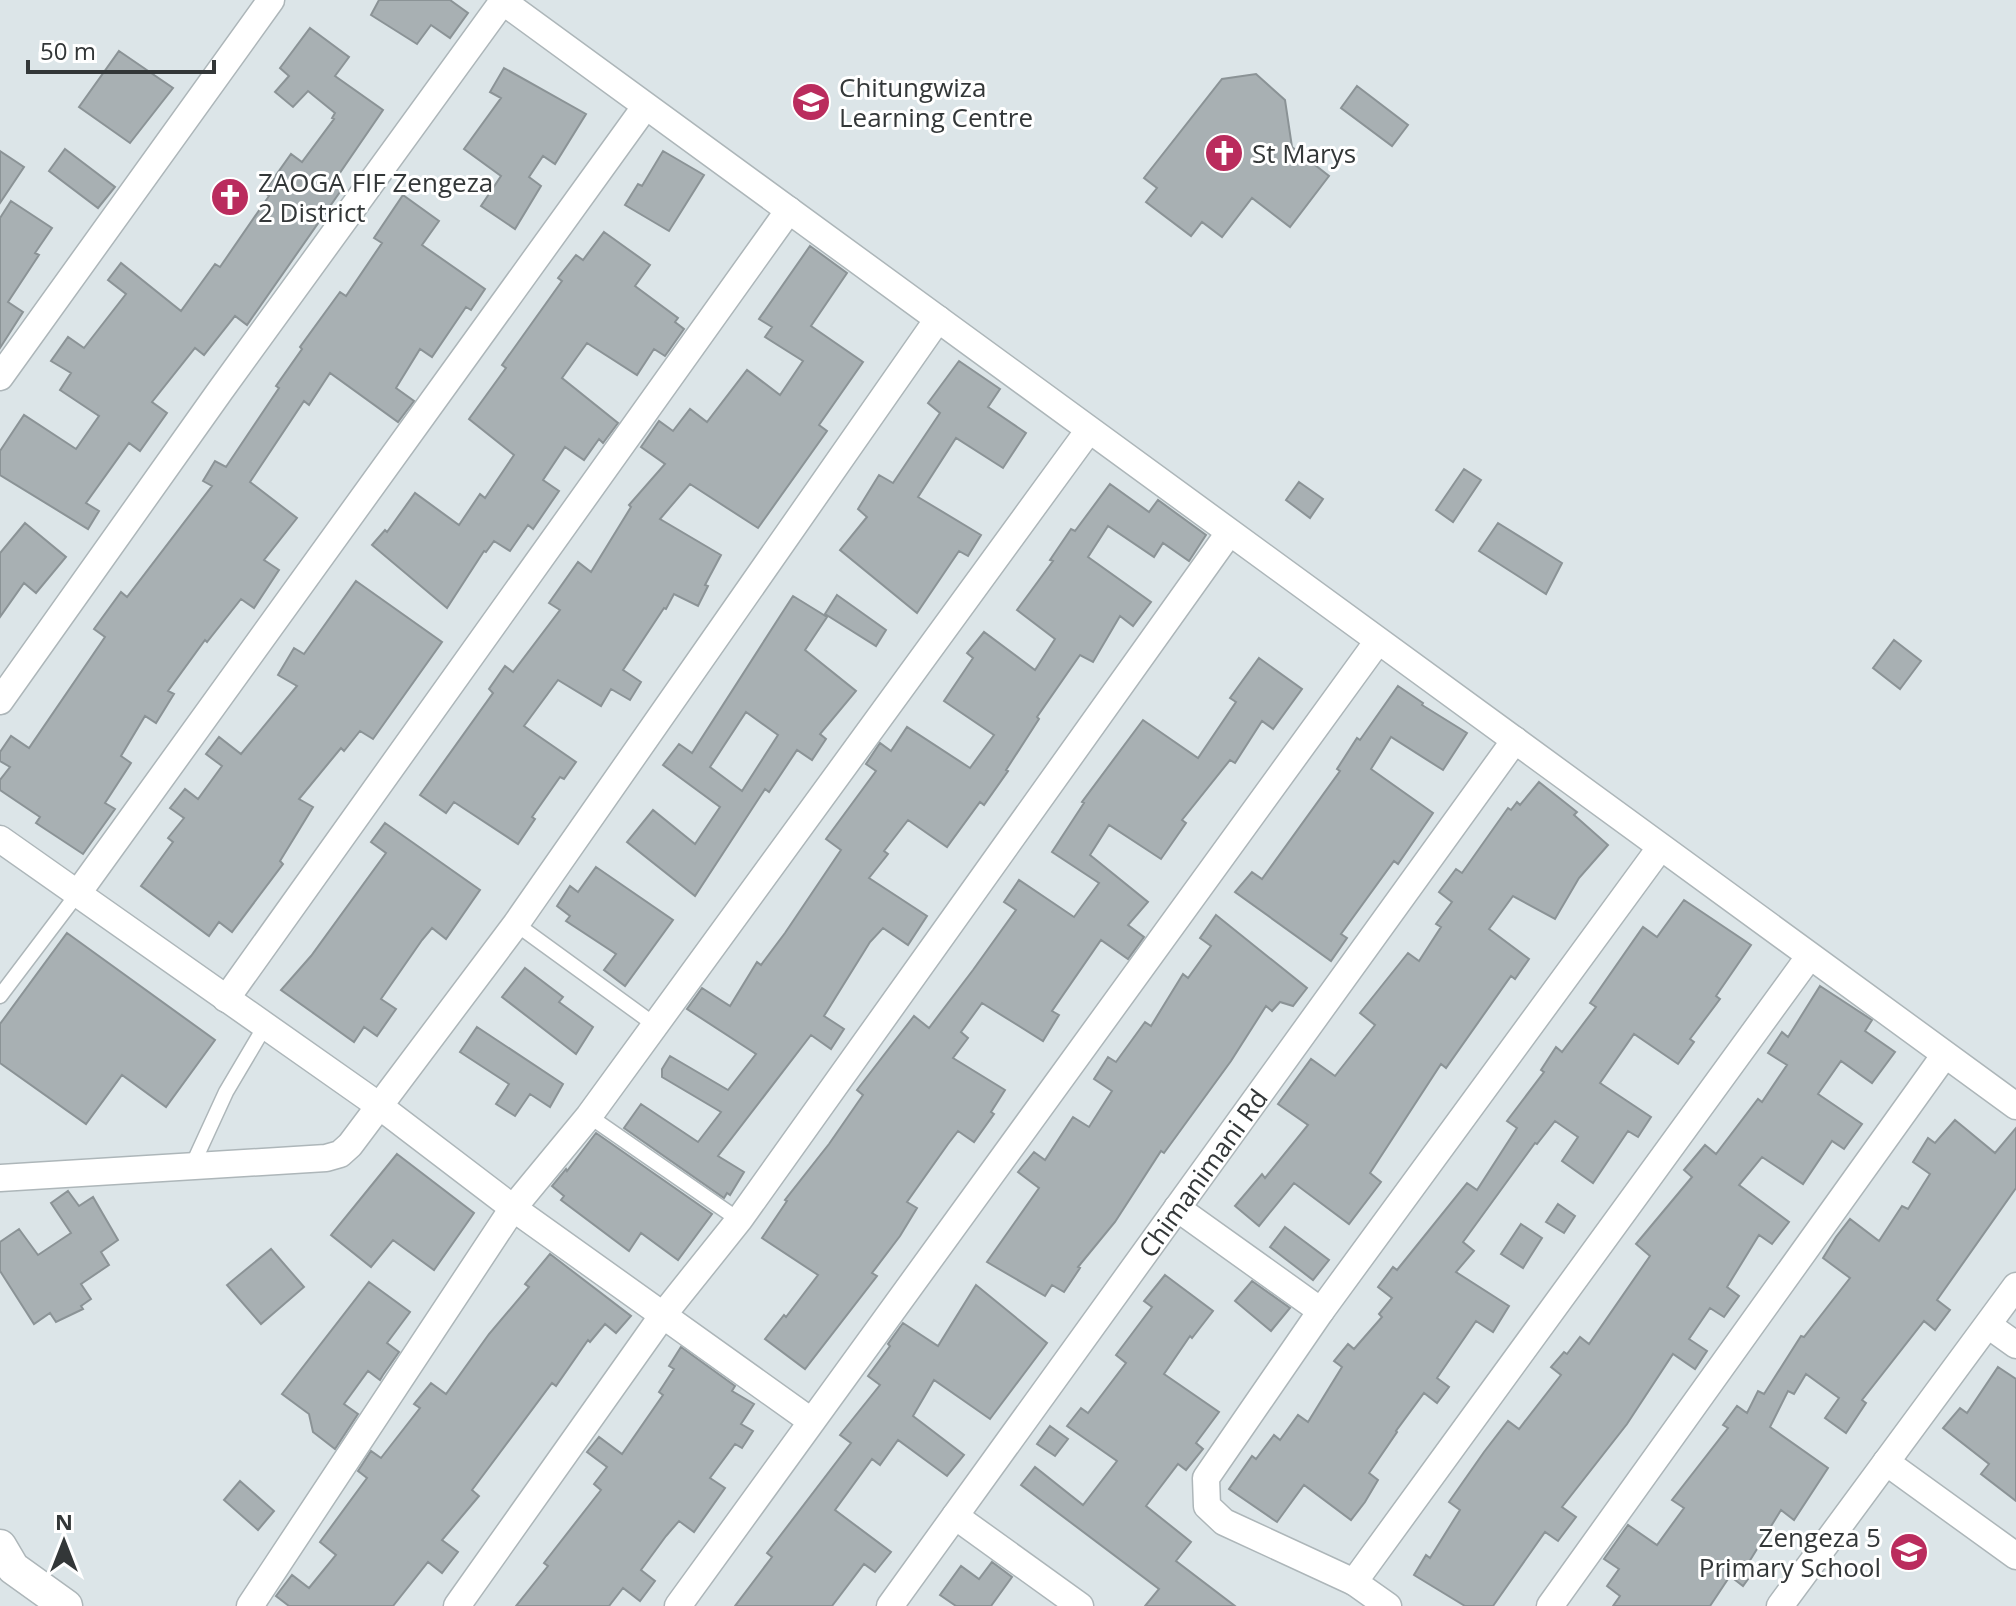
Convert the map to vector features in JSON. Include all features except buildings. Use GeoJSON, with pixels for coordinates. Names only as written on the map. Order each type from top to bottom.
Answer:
{"type":"FeatureCollection","features":[{"type":"Feature","properties":{"kind":"street"},"geometry":{"type":"LineString","coordinates":[[0,377],[271,0]]}},
{"type":"Feature","properties":{"kind":"street"},"geometry":{"type":"LineString","coordinates":[[0,701],[502,1],[2016,1106]]}},
{"type":"Feature","properties":{"kind":"street"},"geometry":{"type":"LineString","coordinates":[[78,893],[645,107]]}},
{"type":"Feature","properties":{"kind":"street"},"geometry":{"type":"LineString","coordinates":[[226,999],[789,210]]}},
{"type":"Feature","properties":{"kind":"street"},"geometry":{"type":"LineString","coordinates":[[0,1178],[326,1158],[340,1154],[350,1145],[516,924],[938,319]]}},
{"type":"Feature","properties":{"kind":"street"},"geometry":{"type":"LineString","coordinates":[[250,1606],[513,1208],[589,1116],[1089,430]]}},
{"type":"Feature","properties":{"kind":"street"},"geometry":{"type":"LineString","coordinates":[[457,1606],[663,1315],[739,1220],[1229,533]]}},
{"type":"Feature","properties":{"kind":"street"},"geometry":{"type":"LineString","coordinates":[[678,1606],[1378,641]]}},
{"type":"Feature","properties":{"kind":"street","name":"Chimanimani Rd"},"geometry":{"type":"LineString","coordinates":[[890,1606],[1515,740]]}},
{"type":"Feature","properties":{"kind":"street"},"geometry":{"type":"LineString","coordinates":[[0,839],[378,1105],[513,1208],[811,1421]]}},
{"type":"Feature","properties":{"kind":"street"},"geometry":{"type":"LineString","coordinates":[[1388,1606],[1354,1582],[1224,1522],[1207,1506],[1206,1478],[1321,1311],[1660,848]]}},
{"type":"Feature","properties":{"kind":"street"},"geometry":{"type":"LineString","coordinates":[[1354,1582],[1809,957]]}},
{"type":"Feature","properties":{"kind":"street"},"geometry":{"type":"LineString","coordinates":[[1550,1606],[1944,1056]]}},
{"type":"Feature","properties":{"kind":"street"},"geometry":{"type":"LineString","coordinates":[[1177,1208],[1321,1311]]}},
{"type":"Feature","properties":{"kind":"street"},"geometry":{"type":"LineString","coordinates":[[1780,1606],[2016,1286]]}},
{"type":"Feature","properties":{"kind":"street"},"geometry":{"type":"LineString","coordinates":[[1988,1325],[2016,1345]]}},
{"type":"Feature","properties":{"kind":"street"},"geometry":{"type":"LineString","coordinates":[[1886,1462],[2016,1556]]}},
{"type":"Feature","properties":{"kind":"street"},"geometry":{"type":"LineString","coordinates":[[955,1516],[1080,1606]]}},
{"type":"Feature","properties":{"kind":"street"},"geometry":{"type":"LineString","coordinates":[[0,1546],[13,1568],[66,1606]]}},
{"type":"Feature","properties":{"kind":"lane"},"geometry":{"type":"LineString","coordinates":[[0,996],[78,893]]}},
{"type":"Feature","properties":{"kind":"lane"},"geometry":{"type":"LineString","coordinates":[[516,924],[655,1025]]}},
{"type":"Feature","properties":{"kind":"lane"},"geometry":{"type":"LineString","coordinates":[[192,1166],[226,1092],[265,1026]]}},
{"type":"Feature","properties":{"kind":"lane"},"geometry":{"type":"LineString","coordinates":[[589,1116],[739,1220]]}},
{"type":"Feature","properties":{"kind":"place","name":"Chitungwiza Learning Centre"},"geometry":{"type":"Point","coordinates":[811,102]}},
{"type":"Feature","properties":{"kind":"place","name":"St Marys"},"geometry":{"type":"Point","coordinates":[1224,153]}},
{"type":"Feature","properties":{"kind":"place","name":"ZAOGA FIF Zengeza 2 District"},"geometry":{"type":"Point","coordinates":[230,197]}},
{"type":"Feature","properties":{"kind":"place","name":"Zengeza 5 Primary School"},"geometry":{"type":"Point","coordinates":[1909,1552]}}]}
